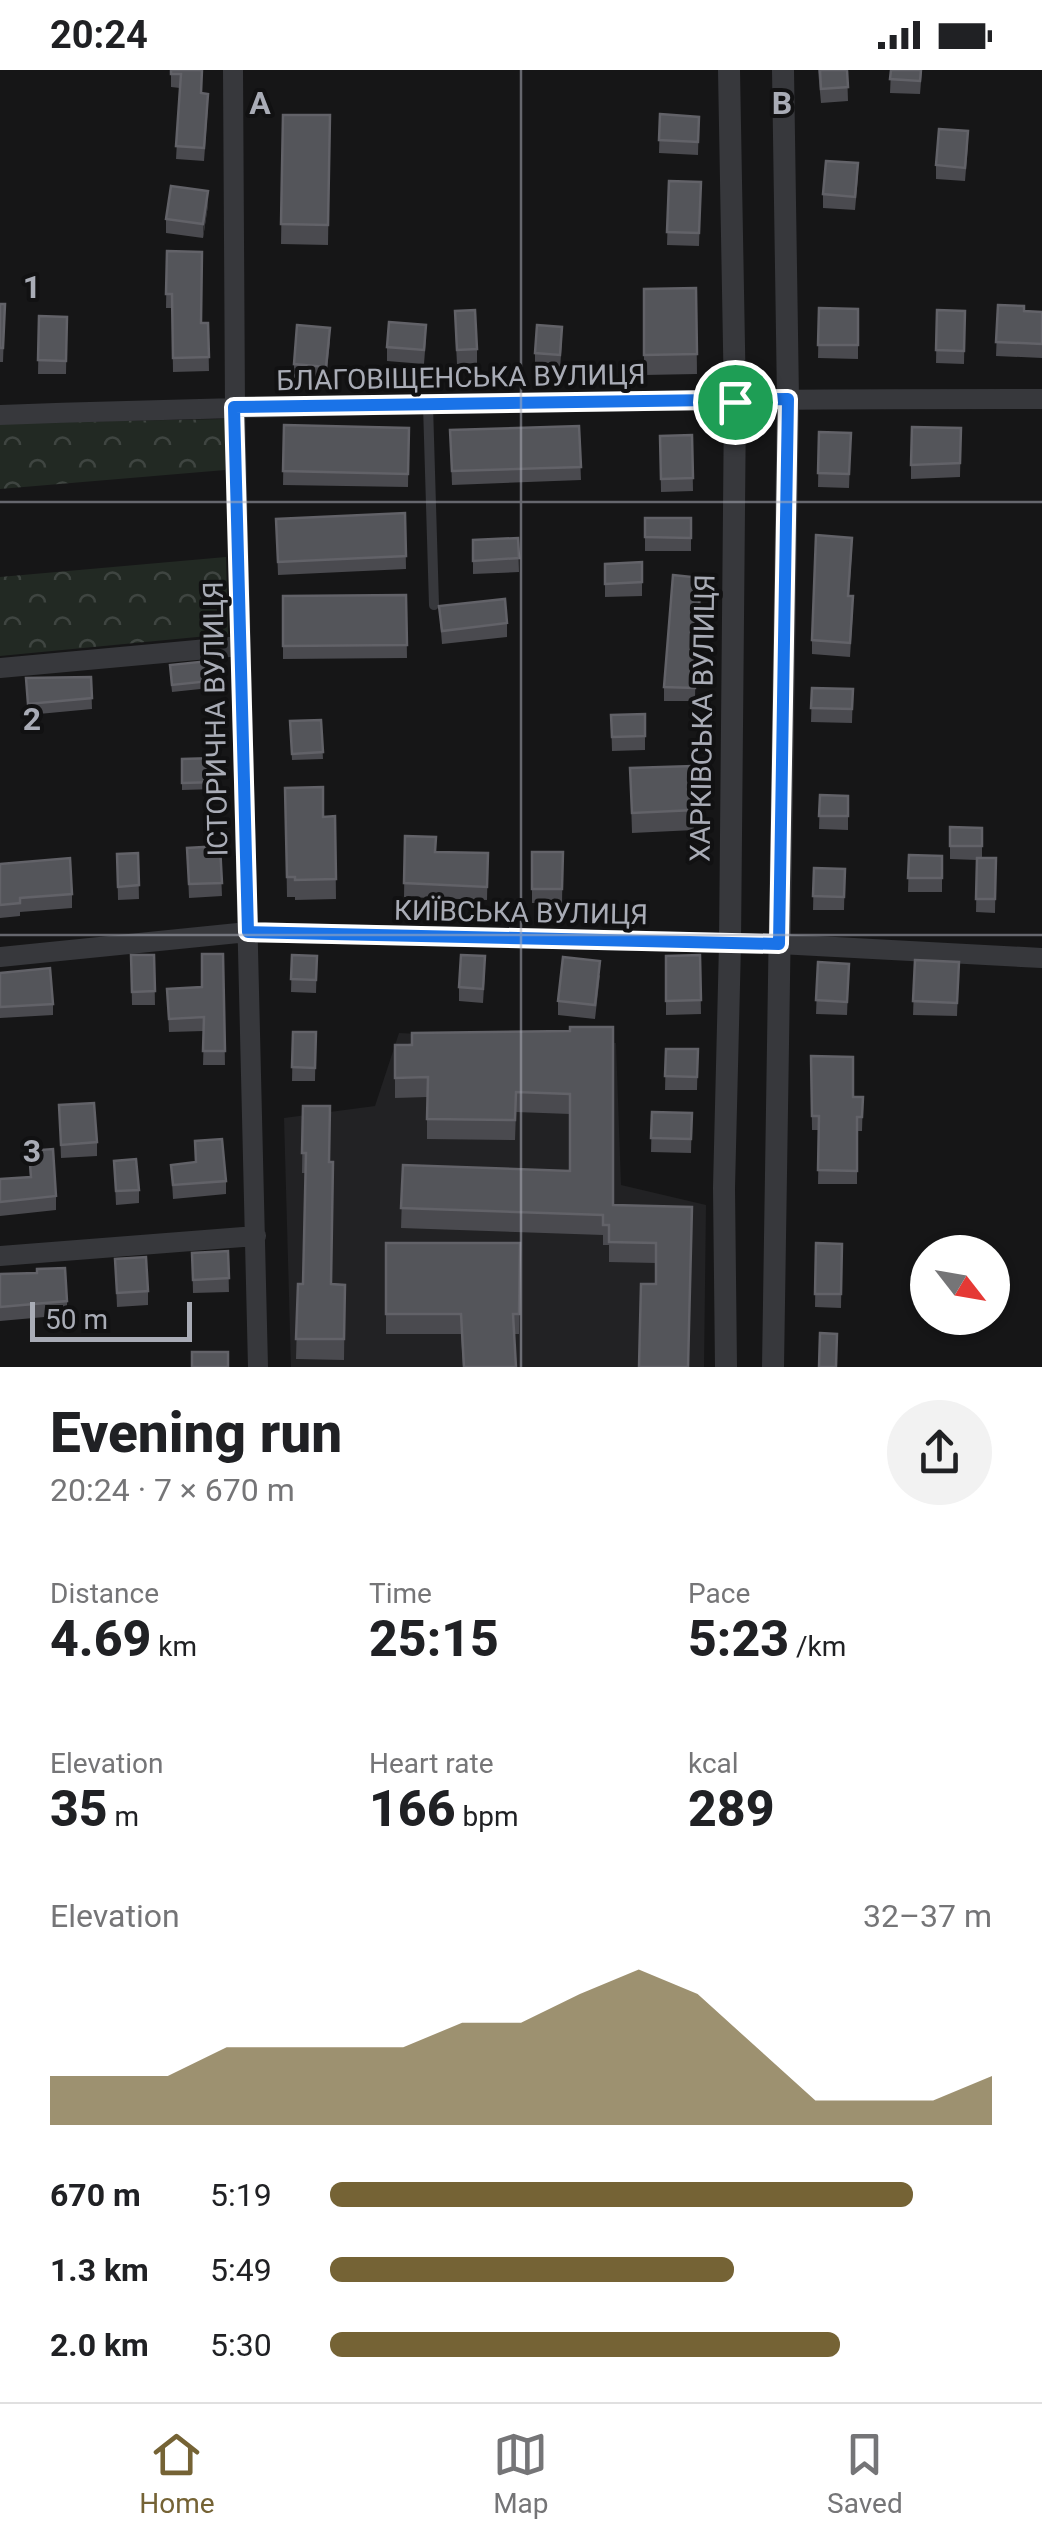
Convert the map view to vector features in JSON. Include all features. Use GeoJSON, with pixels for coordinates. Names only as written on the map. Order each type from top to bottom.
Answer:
{"type":"FeatureCollection","features":[{"type":"Feature","properties":{"kind":"street","name":"ІСТОРИЧНА ВУЛИЦЯ"},"geometry":{"type":"LineString","coordinates":[[233,70],[234,407],[258,1367]]}},
{"type":"Feature","properties":{"kind":"street","name":"ХАРКІВСЬКА ВУЛИЦЯ"},"geometry":{"type":"LineString","coordinates":[[726,1367],[724,1188],[735,402],[729,70]]}},
{"type":"Feature","properties":{"kind":"street"},"geometry":{"type":"LineString","coordinates":[[773,1367],[788,399],[783,70]]}},
{"type":"Feature","properties":{"kind":"street","name":"БЛАГОВІЩЕНСЬКА ВУЛИЦЯ"},"geometry":{"type":"LineString","coordinates":[[0,415],[234,407],[1042,399]]}},
{"type":"Feature","properties":{"kind":"street"},"geometry":{"type":"LineString","coordinates":[[0,668],[240,646]]}},
{"type":"Feature","properties":{"kind":"street","name":"КИЇВСЬКА ВУЛИЦЯ"},"geometry":{"type":"LineString","coordinates":[[0,957],[248,932],[779,944],[1042,958]]}},
{"type":"Feature","properties":{"kind":"street"},"geometry":{"type":"LineString","coordinates":[[0,1256],[256,1236]]}},
{"type":"Feature","properties":{"kind":"lane"},"geometry":{"type":"LineString","coordinates":[[428,405],[434,605]]}},
{"type":"Feature","properties":{"kind":"shaded area"},"geometry":{"type":"Polygon","coordinates":[[[399,1033],[616,1043],[621,1185],[706,1205],[704,1367],[291,1367],[284,1118],[375,1106],[399,1033]]]}},
{"type":"Feature","properties":{"kind":"green space"},"geometry":{"type":"Polygon","coordinates":[[[225,419],[225,470],[0,489],[0,423],[225,419]]]}},
{"type":"Feature","properties":{"kind":"green space"},"geometry":{"type":"Polygon","coordinates":[[[226,557],[228,634],[0,656],[0,577],[226,557]]]}},
{"type":"Feature","properties":{"kind":"building"},"geometry":{"type":"Polygon","coordinates":[[[171,70],[202,70],[201,93],[208,94],[204,148],[176,146],[181,74],[171,74],[171,70]]]}},
{"type":"Feature","properties":{"kind":"building"},"geometry":{"type":"Polygon","coordinates":[[[820,70],[847,70],[848,87],[821,89],[820,70]]]}},
{"type":"Feature","properties":{"kind":"building"},"geometry":{"type":"Polygon","coordinates":[[[891,70],[921,70],[920,81],[890,79],[891,70]]]}},
{"type":"Feature","properties":{"kind":"building"},"geometry":{"type":"Polygon","coordinates":[[[660,114],[699,117],[698,142],[659,140],[660,114]]]}},
{"type":"Feature","properties":{"kind":"building"},"geometry":{"type":"Polygon","coordinates":[[[283,115],[330,115],[328,225],[281,224],[283,115]]]}},
{"type":"Feature","properties":{"kind":"building"},"geometry":{"type":"Polygon","coordinates":[[[939,129],[968,131],[965,168],[936,165],[939,129]]]}},
{"type":"Feature","properties":{"kind":"building"},"geometry":{"type":"Polygon","coordinates":[[[826,161],[858,163],[855,197],[823,194],[826,161]]]}},
{"type":"Feature","properties":{"kind":"building"},"geometry":{"type":"Polygon","coordinates":[[[669,181],[701,182],[699,233],[667,232],[669,181]]]}},
{"type":"Feature","properties":{"kind":"building"},"geometry":{"type":"Polygon","coordinates":[[[171,186],[208,191],[203,224],[166,219],[171,186]]]}},
{"type":"Feature","properties":{"kind":"building"},"geometry":{"type":"Polygon","coordinates":[[[167,251],[202,252],[201,323],[208,323],[209,357],[173,358],[172,294],[166,294],[167,251]]]}},
{"type":"Feature","properties":{"kind":"building"},"geometry":{"type":"Polygon","coordinates":[[[696,288],[697,354],[644,355],[644,289],[696,288]]]}},
{"type":"Feature","properties":{"kind":"building"},"geometry":{"type":"Polygon","coordinates":[[[0,304],[5,304],[3,348],[0,348],[0,304]]]}},
{"type":"Feature","properties":{"kind":"building"},"geometry":{"type":"Polygon","coordinates":[[[998,305],[1024,306],[1024,311],[1042,312],[1042,344],[996,342],[998,305]]]}},
{"type":"Feature","properties":{"kind":"building"},"geometry":{"type":"Polygon","coordinates":[[[819,308],[858,309],[858,345],[818,345],[819,308]]]}},
{"type":"Feature","properties":{"kind":"building"},"geometry":{"type":"Polygon","coordinates":[[[475,310],[477,349],[457,350],[455,311],[475,310]]]}},
{"type":"Feature","properties":{"kind":"building"},"geometry":{"type":"Polygon","coordinates":[[[937,310],[965,311],[964,351],[936,350],[937,310]]]}},
{"type":"Feature","properties":{"kind":"building"},"geometry":{"type":"Polygon","coordinates":[[[39,316],[67,317],[66,361],[38,360],[39,316]]]}},
{"type":"Feature","properties":{"kind":"building"},"geometry":{"type":"Polygon","coordinates":[[[389,322],[426,325],[424,350],[387,347],[389,322]]]}},
{"type":"Feature","properties":{"kind":"building"},"geometry":{"type":"Polygon","coordinates":[[[297,325],[330,328],[326,367],[294,364],[297,325]]]}},
{"type":"Feature","properties":{"kind":"building"},"geometry":{"type":"Polygon","coordinates":[[[537,325],[562,327],[560,355],[535,353],[537,325]]]}},
{"type":"Feature","properties":{"kind":"building"},"geometry":{"type":"Polygon","coordinates":[[[284,425],[409,428],[408,474],[283,471],[284,425]]]}},
{"type":"Feature","properties":{"kind":"building"},"geometry":{"type":"Polygon","coordinates":[[[579,426],[581,467],[452,471],[450,430],[579,426]]]}},
{"type":"Feature","properties":{"kind":"building"},"geometry":{"type":"Polygon","coordinates":[[[912,427],[961,428],[960,463],[911,465],[912,427]]]}},
{"type":"Feature","properties":{"kind":"building"},"geometry":{"type":"Polygon","coordinates":[[[819,432],[851,433],[849,474],[818,473],[819,432]]]}},
{"type":"Feature","properties":{"kind":"building"},"geometry":{"type":"Polygon","coordinates":[[[692,435],[693,478],[661,479],[660,436],[692,435]]]}},
{"type":"Feature","properties":{"kind":"building"},"geometry":{"type":"Polygon","coordinates":[[[405,513],[406,556],[278,562],[276,519],[405,513]]]}},
{"type":"Feature","properties":{"kind":"building"},"geometry":{"type":"Polygon","coordinates":[[[645,518],[691,518],[691,538],[645,537],[645,518]]]}},
{"type":"Feature","properties":{"kind":"building"},"geometry":{"type":"Polygon","coordinates":[[[816,535],[852,538],[850,643],[812,640],[816,535]]]}},
{"type":"Feature","properties":{"kind":"building"},"geometry":{"type":"Polygon","coordinates":[[[518,538],[519,558],[473,561],[473,540],[518,538]]]}},
{"type":"Feature","properties":{"kind":"building"},"geometry":{"type":"Polygon","coordinates":[[[642,562],[642,582],[605,584],[605,564],[642,562]]]}},
{"type":"Feature","properties":{"kind":"building"},"geometry":{"type":"Polygon","coordinates":[[[673,575],[702,578],[695,688],[664,687],[673,575]]]}},
{"type":"Feature","properties":{"kind":"building"},"geometry":{"type":"Polygon","coordinates":[[[406,595],[407,645],[283,646],[283,596],[406,595]]]}},
{"type":"Feature","properties":{"kind":"building"},"geometry":{"type":"Polygon","coordinates":[[[505,599],[507,623],[442,631],[439,606],[505,599]]]}},
{"type":"Feature","properties":{"kind":"building"},"geometry":{"type":"Polygon","coordinates":[[[208,661],[210,681],[172,685],[170,665],[208,661]]]}},
{"type":"Feature","properties":{"kind":"building"},"geometry":{"type":"Polygon","coordinates":[[[91,677],[92,698],[28,704],[26,678],[91,677]]]}},
{"type":"Feature","properties":{"kind":"building"},"geometry":{"type":"Polygon","coordinates":[[[812,688],[853,689],[852,709],[811,708],[812,688]]]}},
{"type":"Feature","properties":{"kind":"building"},"geometry":{"type":"Polygon","coordinates":[[[645,714],[645,736],[612,737],[611,715],[645,714]]]}},
{"type":"Feature","properties":{"kind":"building"},"geometry":{"type":"Polygon","coordinates":[[[321,720],[323,752],[292,754],[290,721],[321,720]]]}},
{"type":"Feature","properties":{"kind":"building"},"geometry":{"type":"Polygon","coordinates":[[[215,758],[216,782],[182,783],[182,759],[215,758]]]}},
{"type":"Feature","properties":{"kind":"building"},"geometry":{"type":"Polygon","coordinates":[[[693,766],[694,810],[632,813],[630,768],[693,766]]]}},
{"type":"Feature","properties":{"kind":"building"},"geometry":{"type":"Polygon","coordinates":[[[323,787],[323,817],[335,816],[336,879],[295,880],[287,877],[285,788],[323,787]]]}},
{"type":"Feature","properties":{"kind":"building"},"geometry":{"type":"Polygon","coordinates":[[[820,795],[848,796],[848,816],[819,816],[820,795]]]}},
{"type":"Feature","properties":{"kind":"building"},"geometry":{"type":"Polygon","coordinates":[[[950,827],[982,828],[982,846],[950,846],[950,827]]]}},
{"type":"Feature","properties":{"kind":"building"},"geometry":{"type":"Polygon","coordinates":[[[405,836],[436,837],[435,852],[488,853],[487,887],[404,883],[405,836]]]}},
{"type":"Feature","properties":{"kind":"building"},"geometry":{"type":"Polygon","coordinates":[[[220,846],[222,883],[189,884],[187,848],[220,846]]]}},
{"type":"Feature","properties":{"kind":"building"},"geometry":{"type":"Polygon","coordinates":[[[532,852],[563,852],[562,889],[532,889],[532,852]]]}},
{"type":"Feature","properties":{"kind":"building"},"geometry":{"type":"Polygon","coordinates":[[[138,853],[139,885],[118,887],[117,854],[138,853]]]}},
{"type":"Feature","properties":{"kind":"building"},"geometry":{"type":"Polygon","coordinates":[[[909,855],[942,856],[942,878],[908,878],[909,855]]]}},
{"type":"Feature","properties":{"kind":"building"},"geometry":{"type":"Polygon","coordinates":[[[70,858],[72,894],[20,898],[20,903],[0,905],[0,864],[70,858]]]}},
{"type":"Feature","properties":{"kind":"building"},"geometry":{"type":"Polygon","coordinates":[[[977,858],[996,858],[995,899],[976,899],[977,858]]]}},
{"type":"Feature","properties":{"kind":"building"},"geometry":{"type":"Polygon","coordinates":[[[814,868],[845,869],[844,897],[813,896],[814,868]]]}},
{"type":"Feature","properties":{"kind":"building"},"geometry":{"type":"Polygon","coordinates":[[[202,954],[223,954],[225,1051],[203,1051],[204,1017],[169,1019],[167,989],[202,987],[202,954]]]}},
{"type":"Feature","properties":{"kind":"building"},"geometry":{"type":"Polygon","coordinates":[[[131,955],[154,955],[155,991],[132,992],[131,955]]]}},
{"type":"Feature","properties":{"kind":"building"},"geometry":{"type":"Polygon","coordinates":[[[292,955],[317,956],[316,980],[291,979],[292,955]]]}},
{"type":"Feature","properties":{"kind":"building"},"geometry":{"type":"Polygon","coordinates":[[[461,955],[485,956],[483,989],[459,987],[461,955]]]}},
{"type":"Feature","properties":{"kind":"building"},"geometry":{"type":"Polygon","coordinates":[[[700,955],[701,1000],[666,1001],[666,956],[700,955]]]}},
{"type":"Feature","properties":{"kind":"building"},"geometry":{"type":"Polygon","coordinates":[[[563,957],[600,961],[595,1005],[558,1001],[563,957]]]}},
{"type":"Feature","properties":{"kind":"building"},"geometry":{"type":"Polygon","coordinates":[[[915,960],[959,962],[957,1003],[913,1001],[915,960]]]}},
{"type":"Feature","properties":{"kind":"building"},"geometry":{"type":"Polygon","coordinates":[[[818,962],[849,964],[847,1002],[816,1000],[818,962]]]}},
{"type":"Feature","properties":{"kind":"building"},"geometry":{"type":"Polygon","coordinates":[[[50,968],[53,1004],[0,1007],[0,973],[50,968]]]}},
{"type":"Feature","properties":{"kind":"building"},"geometry":{"type":"Polygon","coordinates":[[[570,1027],[613,1027],[613,1205],[692,1207],[688,1367],[639,1367],[641,1284],[656,1284],[656,1243],[609,1242],[609,1225],[603,1225],[603,1215],[401,1208],[403,1165],[570,1171],[570,1094],[516,1092],[515,1120],[427,1119],[428,1077],[395,1078],[395,1045],[412,1045],[412,1033],[570,1031],[570,1027]]]}},
{"type":"Feature","properties":{"kind":"building"},"geometry":{"type":"Polygon","coordinates":[[[293,1032],[316,1032],[315,1068],[292,1067],[293,1032]]]}},
{"type":"Feature","properties":{"kind":"building"},"geometry":{"type":"Polygon","coordinates":[[[666,1049],[698,1049],[697,1077],[665,1076],[666,1049]]]}},
{"type":"Feature","properties":{"kind":"building"},"geometry":{"type":"Polygon","coordinates":[[[811,1056],[853,1057],[853,1097],[863,1097],[862,1117],[857,1117],[857,1171],[818,1170],[819,1116],[812,1116],[811,1056]]]}},
{"type":"Feature","properties":{"kind":"building"},"geometry":{"type":"Polygon","coordinates":[[[94,1103],[97,1142],[61,1145],[59,1105],[94,1103]]]}},
{"type":"Feature","properties":{"kind":"building"},"geometry":{"type":"Polygon","coordinates":[[[303,1106],[330,1106],[331,1284],[345,1285],[344,1339],[296,1339],[298,1284],[303,1284],[303,1106]]]}},
{"type":"Feature","properties":{"kind":"building"},"geometry":{"type":"Polygon","coordinates":[[[652,1112],[692,1113],[691,1139],[651,1138],[652,1112]]]}},
{"type":"Feature","properties":{"kind":"building"},"geometry":{"type":"Polygon","coordinates":[[[222,1139],[226,1181],[173,1185],[171,1165],[196,1162],[195,1141],[222,1139]]]}},
{"type":"Feature","properties":{"kind":"building"},"geometry":{"type":"Polygon","coordinates":[[[53,1149],[56,1196],[0,1202],[0,1179],[31,1177],[29,1151],[53,1149]]]}},
{"type":"Feature","properties":{"kind":"building"},"geometry":{"type":"Polygon","coordinates":[[[136,1159],[139,1190],[116,1191],[114,1161],[136,1159]]]}},
{"type":"Feature","properties":{"kind":"building"},"geometry":{"type":"Polygon","coordinates":[[[386,1243],[520,1243],[519,1314],[513,1314],[516,1367],[464,1367],[461,1314],[386,1314],[386,1243]]]}},
{"type":"Feature","properties":{"kind":"building"},"geometry":{"type":"Polygon","coordinates":[[[816,1243],[842,1244],[841,1294],[815,1294],[816,1243]]]}},
{"type":"Feature","properties":{"kind":"building"},"geometry":{"type":"Polygon","coordinates":[[[228,1251],[229,1278],[193,1280],[192,1253],[228,1251]]]}},
{"type":"Feature","properties":{"kind":"building"},"geometry":{"type":"Polygon","coordinates":[[[146,1257],[148,1291],[117,1293],[115,1259],[146,1257]]]}},
{"type":"Feature","properties":{"kind":"building"},"geometry":{"type":"Polygon","coordinates":[[[65,1268],[67,1301],[0,1307],[0,1274],[65,1268]]]}},
{"type":"Feature","properties":{"kind":"building"},"geometry":{"type":"Polygon","coordinates":[[[820,1333],[837,1334],[836,1367],[819,1367],[820,1333]]]}},
{"type":"Feature","properties":{"kind":"building"},"geometry":{"type":"Polygon","coordinates":[[[192,1352],[228,1352],[228,1367],[192,1367],[192,1352]]]}},
{"type":"Feature","properties":{"kind":"route"},"geometry":{"type":"LineString","coordinates":[[788,399],[779,944],[248,932],[234,407],[735,402],[788,399]]}}]}
